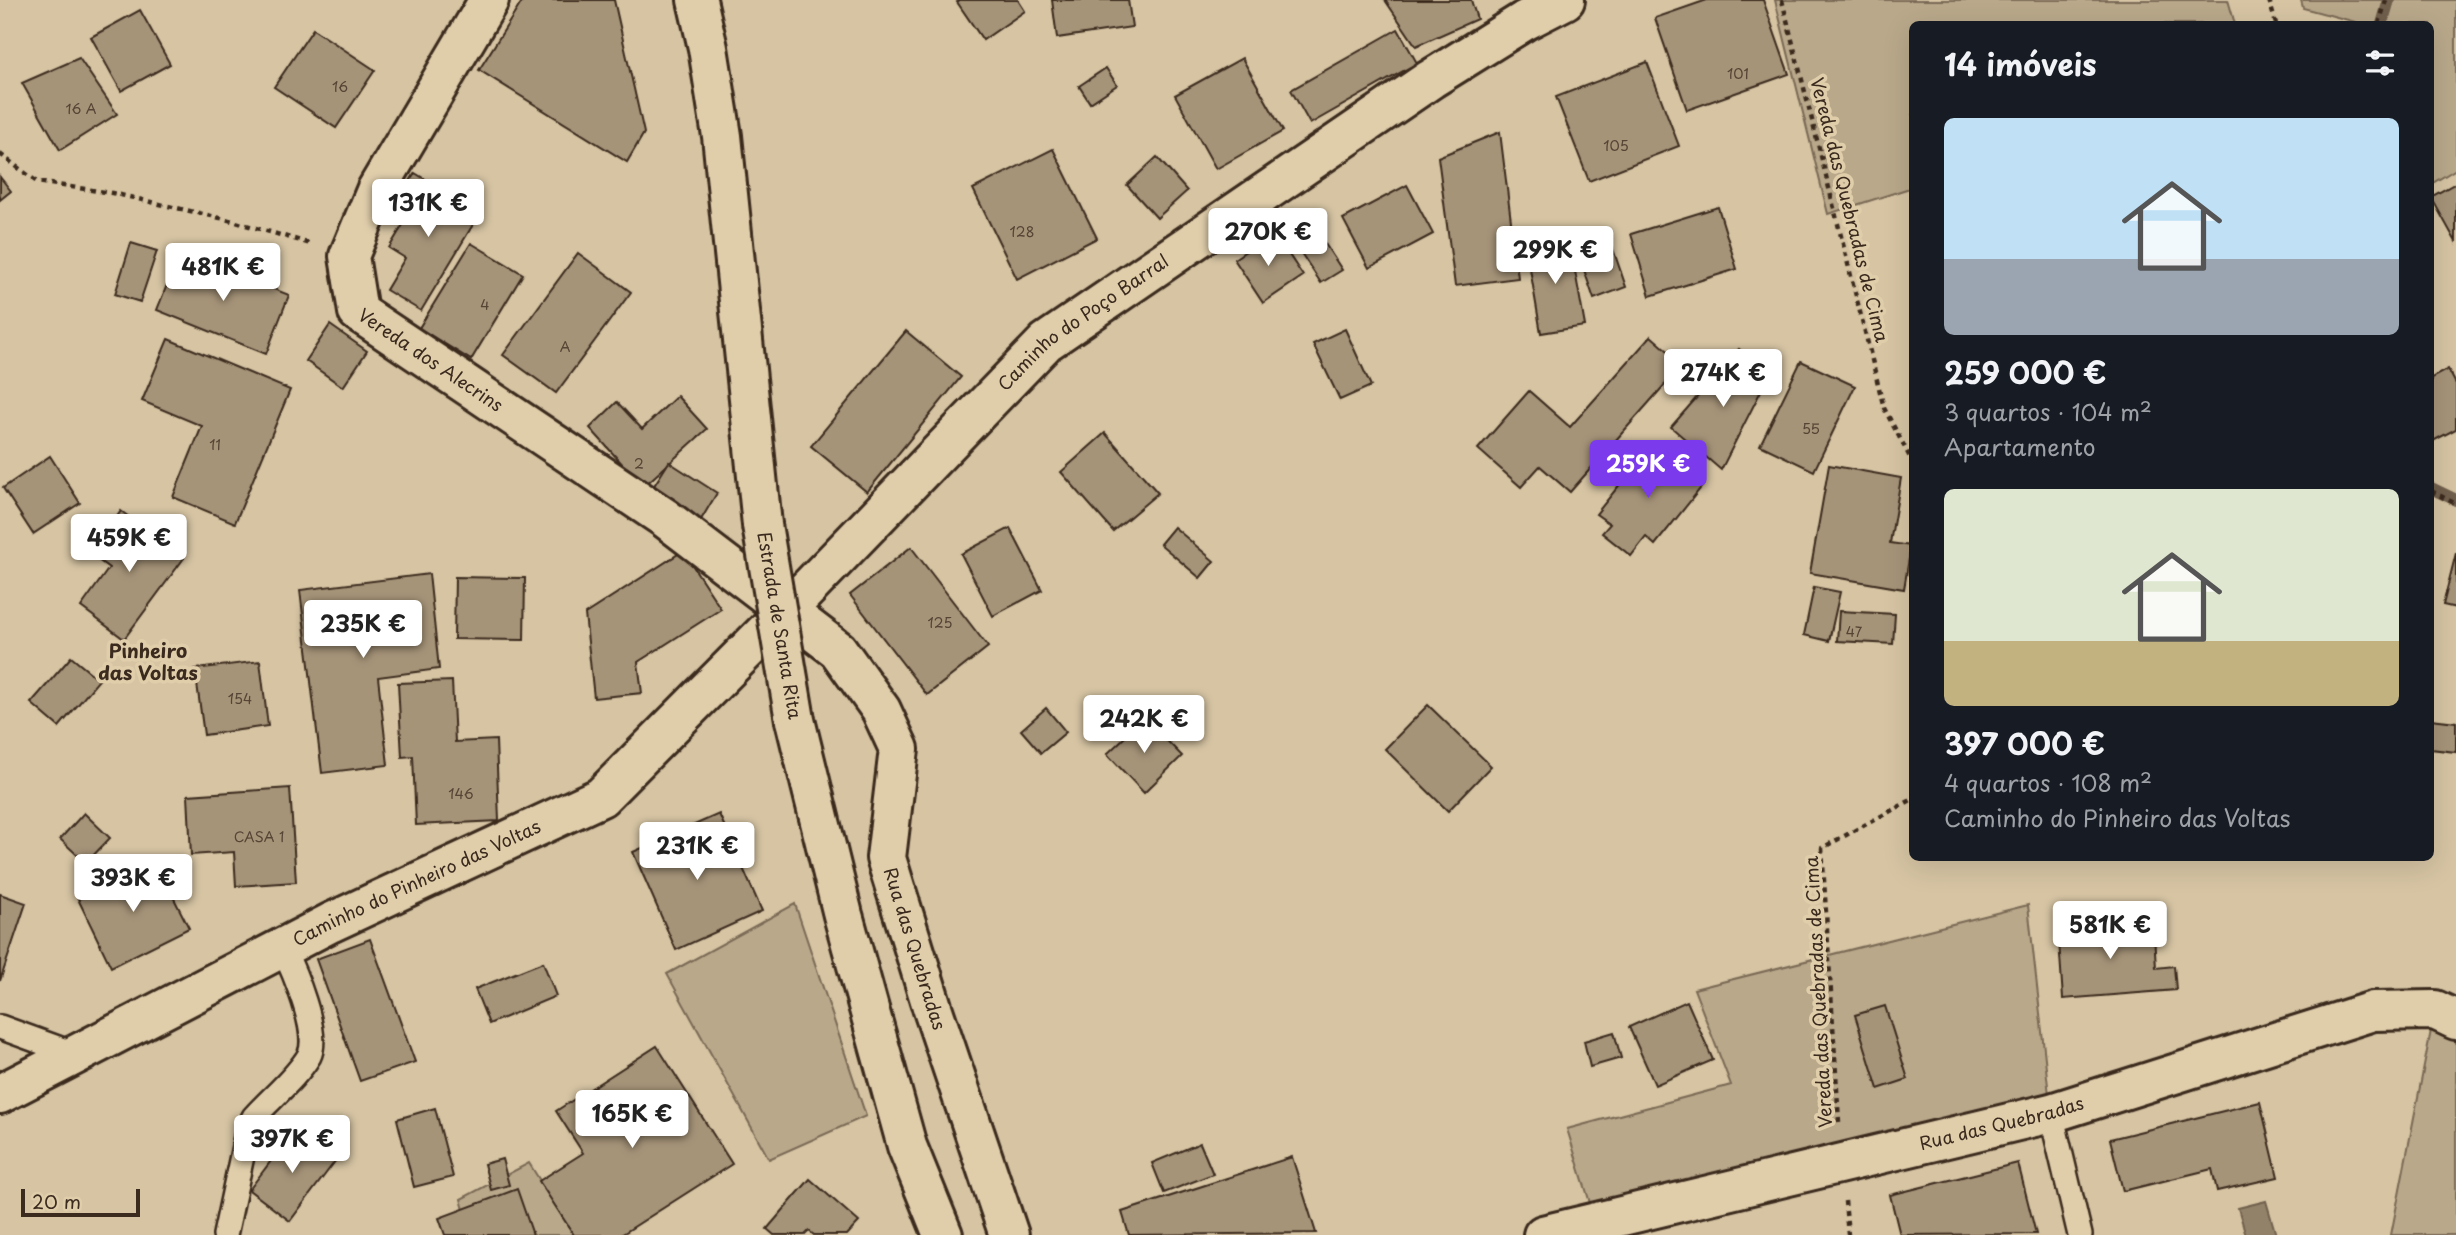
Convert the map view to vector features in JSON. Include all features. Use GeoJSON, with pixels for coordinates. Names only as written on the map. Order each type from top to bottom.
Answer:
{"type":"FeatureCollection","features":[{"type":"Feature","properties":{"kind":"street"},"geometry":{"type":"LineString","coordinates":[[349,256],[376,191],[489,0]]}},
{"type":"Feature","properties":{"kind":"street","name":"Estrada de Santa Rita"},"geometry":{"type":"LineString","coordinates":[[697,0],[708,48],[722,136],[762,525],[795,720],[843,915],[907,1146],[943,1235]]}},
{"type":"Feature","properties":{"kind":"street","name":"Caminho do Poço Barral"},"geometry":{"type":"LineString","coordinates":[[787,611],[1046,341],[1431,79],[1523,11],[1565,0]]}},
{"type":"Feature","properties":{"kind":"street","name":"Vereda dos Alecrins"},"geometry":{"type":"LineString","coordinates":[[349,256],[358,312],[655,512],[787,611]]}},
{"type":"Feature","properties":{"kind":"street","name":"Caminho do Pinheiro das Voltas"},"geometry":{"type":"LineString","coordinates":[[0,1094],[282,947],[601,797],[787,611]]}},
{"type":"Feature","properties":{"kind":"street","name":"Rua das Quebradas"},"geometry":{"type":"LineString","coordinates":[[787,611],[838,650],[881,710],[898,750],[886,858],[933,1010],[1009,1235]]}},
{"type":"Feature","properties":{"kind":"street","name":"Rua das Quebradas"},"geometry":{"type":"LineString","coordinates":[[1543,1235],[2051,1113],[2373,1012],[2435,1010],[2456,1020]]}},
{"type":"Feature","properties":{"kind":"lane"},"geometry":{"type":"LineString","coordinates":[[225,1235],[248,1128],[254,1117],[309,1056],[313,1043],[297,978],[282,947]]}},
{"type":"Feature","properties":{"kind":"lane"},"geometry":{"type":"LineString","coordinates":[[0,1027],[75,1054]]}},
{"type":"Feature","properties":{"kind":"lane"},"geometry":{"type":"LineString","coordinates":[[2051,1113],[2080,1235]]}},
{"type":"Feature","properties":{"kind":"path","name":"Vereda das Quebradas de Cima"},"geometry":{"type":"LineString","coordinates":[[1782,0],[1884,408],[1909,455]]}},
{"type":"Feature","properties":{"kind":"path"},"geometry":{"type":"LineString","coordinates":[[2269,0],[2275,21]]}},
{"type":"Feature","properties":{"kind":"path"},"geometry":{"type":"LineString","coordinates":[[2380,21],[2386,0]]}},
{"type":"Feature","properties":{"kind":"path"},"geometry":{"type":"LineString","coordinates":[[0,154],[37,182],[112,193],[229,220],[349,256]]}},
{"type":"Feature","properties":{"kind":"path"},"geometry":{"type":"LineString","coordinates":[[2434,493],[2456,504]]}},
{"type":"Feature","properties":{"kind":"path","name":"Vereda das Quebradas de Cima"},"geometry":{"type":"LineString","coordinates":[[1848,1235],[1822,848],[1909,801]]}},
{"type":"Feature","properties":{"kind":"shaded area"},"geometry":{"type":"Polygon","coordinates":[[[1775,0],[2228,0],[2234,21],[1909,21],[1909,188],[1828,214],[1775,0]]]}},
{"type":"Feature","properties":{"kind":"shaded area"},"geometry":{"type":"Polygon","coordinates":[[[2301,0],[2456,0],[2456,169],[2434,182],[2434,21],[2352,21],[2303,8],[2301,0]]]}},
{"type":"Feature","properties":{"kind":"shaded area"},"geometry":{"type":"Polygon","coordinates":[[[795,904],[866,1116],[769,1159],[667,974],[795,904]]]}},
{"type":"Feature","properties":{"kind":"shaded area"},"geometry":{"type":"Polygon","coordinates":[[[2028,905],[2051,1113],[1596,1222],[1567,1129],[1731,1085],[1694,989],[2028,905]]]}},
{"type":"Feature","properties":{"kind":"shaded area"},"geometry":{"type":"Polygon","coordinates":[[[2435,1010],[2456,1020],[2456,1235],[2391,1235],[2435,1010]]]}},
{"type":"Feature","properties":{"kind":"shaded area"},"geometry":{"type":"Polygon","coordinates":[[[529,1163],[574,1235],[471,1235],[461,1199],[529,1163]]]}},
{"type":"Feature","properties":{"kind":"shaded area"},"geometry":{"type":"Polygon","coordinates":[[[2266,1201],[2276,1235],[2246,1235],[2238,1208],[2266,1201]]]}},
{"type":"Feature","properties":{"kind":"building"},"geometry":{"type":"Polygon","coordinates":[[[523,0],[614,0],[644,133],[627,162],[479,70],[523,0]]]}},
{"type":"Feature","properties":{"kind":"building"},"geometry":{"type":"Polygon","coordinates":[[[1018,0],[1025,11],[983,40],[957,2],[1018,0]]]}},
{"type":"Feature","properties":{"kind":"building"},"geometry":{"type":"Polygon","coordinates":[[[1052,0],[1128,0],[1132,27],[1057,38],[1052,0]]]}},
{"type":"Feature","properties":{"kind":"building"},"geometry":{"type":"Polygon","coordinates":[[[1385,0],[1471,0],[1477,19],[1416,46],[1385,0]]]}},
{"type":"Feature","properties":{"kind":"building"},"geometry":{"type":"Polygon","coordinates":[[[1707,0],[1763,0],[1789,74],[1687,110],[1655,18],[1707,0]]]}},
{"type":"Feature","properties":{"kind":"building"},"geometry":{"type":"Polygon","coordinates":[[[140,10],[170,64],[121,91],[91,37],[140,10]]]}},
{"type":"Feature","properties":{"kind":"building"},"geometry":{"type":"Polygon","coordinates":[[[313,29],[375,70],[336,128],[274,87],[313,29]]]}},
{"type":"Feature","properties":{"kind":"building"},"geometry":{"type":"Polygon","coordinates":[[[1398,29],[1417,63],[1310,124],[1291,90],[1398,29]]]}},
{"type":"Feature","properties":{"kind":"building"},"geometry":{"type":"Polygon","coordinates":[[[79,58],[117,114],[60,150],[22,83],[79,58]]]}},
{"type":"Feature","properties":{"kind":"building"},"geometry":{"type":"Polygon","coordinates":[[[1242,58],[1283,131],[1216,169],[1175,95],[1242,58]]]}},
{"type":"Feature","properties":{"kind":"building"},"geometry":{"type":"Polygon","coordinates":[[[1647,62],[1679,146],[1589,181],[1556,97],[1647,62]]]}},
{"type":"Feature","properties":{"kind":"building"},"geometry":{"type":"Polygon","coordinates":[[[1106,68],[1117,85],[1090,103],[1079,86],[1106,68]]]}},
{"type":"Feature","properties":{"kind":"building"},"geometry":{"type":"Polygon","coordinates":[[[1500,132],[1518,278],[1455,286],[1438,157],[1500,132]]]}},
{"type":"Feature","properties":{"kind":"building"},"geometry":{"type":"Polygon","coordinates":[[[1053,149],[1097,238],[1017,279],[973,189],[1053,149]]]}},
{"type":"Feature","properties":{"kind":"building"},"geometry":{"type":"Polygon","coordinates":[[[1157,157],[1187,191],[1157,218],[1127,185],[1157,157]]]}},
{"type":"Feature","properties":{"kind":"building"},"geometry":{"type":"Polygon","coordinates":[[[415,173],[480,213],[421,311],[386,290],[405,258],[389,248],[410,213],[396,205],[415,173]]]}},
{"type":"Feature","properties":{"kind":"building"},"geometry":{"type":"Polygon","coordinates":[[[0,177],[11,191],[0,200],[0,177]]]}},
{"type":"Feature","properties":{"kind":"building"},"geometry":{"type":"Polygon","coordinates":[[[2456,183],[2456,242],[2434,202],[2434,195],[2456,183]]]}},
{"type":"Feature","properties":{"kind":"building"},"geometry":{"type":"Polygon","coordinates":[[[1407,185],[1433,234],[1369,268],[1343,219],[1407,185]]]}},
{"type":"Feature","properties":{"kind":"building"},"geometry":{"type":"Polygon","coordinates":[[[1718,207],[1737,269],[1650,296],[1631,234],[1718,207]]]}},
{"type":"Feature","properties":{"kind":"building"},"geometry":{"type":"Polygon","coordinates":[[[1274,232],[1303,276],[1263,303],[1234,259],[1274,232]]]}},
{"type":"Feature","properties":{"kind":"building"},"geometry":{"type":"Polygon","coordinates":[[[1318,233],[1342,270],[1321,283],[1297,247],[1318,233]]]}},
{"type":"Feature","properties":{"kind":"building"},"geometry":{"type":"Polygon","coordinates":[[[1569,238],[1585,326],[1541,333],[1526,245],[1569,238]]]}},
{"type":"Feature","properties":{"kind":"building"},"geometry":{"type":"Polygon","coordinates":[[[131,243],[157,251],[140,302],[115,294],[131,243]]]}},
{"type":"Feature","properties":{"kind":"building"},"geometry":{"type":"Polygon","coordinates":[[[471,243],[523,274],[471,360],[419,328],[471,243]]]}},
{"type":"Feature","properties":{"kind":"building"},"geometry":{"type":"Polygon","coordinates":[[[1613,249],[1626,287],[1594,299],[1581,261],[1613,249]]]}},
{"type":"Feature","properties":{"kind":"building"},"geometry":{"type":"Polygon","coordinates":[[[180,252],[289,295],[266,354],[157,310],[180,252]]]}},
{"type":"Feature","properties":{"kind":"building"},"geometry":{"type":"Polygon","coordinates":[[[578,253],[631,292],[556,393],[503,355],[578,253]]]}},
{"type":"Feature","properties":{"kind":"building"},"geometry":{"type":"Polygon","coordinates":[[[330,325],[367,351],[343,387],[306,361],[330,325]]]}},
{"type":"Feature","properties":{"kind":"building"},"geometry":{"type":"Polygon","coordinates":[[[1345,329],[1371,386],[1340,400],[1313,344],[1345,329]]]}},
{"type":"Feature","properties":{"kind":"building"},"geometry":{"type":"Polygon","coordinates":[[[906,331],[961,377],[867,492],[811,446],[906,331]]]}},
{"type":"Feature","properties":{"kind":"building"},"geometry":{"type":"Polygon","coordinates":[[[1651,336],[1683,364],[1570,492],[1540,466],[1521,487],[1478,449],[1529,391],[1570,427],[1651,336]]]}},
{"type":"Feature","properties":{"kind":"building"},"geometry":{"type":"Polygon","coordinates":[[[168,339],[290,390],[235,523],[173,497],[202,426],[142,401],[168,339]]]}},
{"type":"Feature","properties":{"kind":"building"},"geometry":{"type":"Polygon","coordinates":[[[1739,349],[1769,375],[1721,470],[1671,427],[1739,349]]]}},
{"type":"Feature","properties":{"kind":"building"},"geometry":{"type":"Polygon","coordinates":[[[1801,361],[1855,386],[1814,471],[1760,445],[1801,361]]]}},
{"type":"Feature","properties":{"kind":"building"},"geometry":{"type":"Polygon","coordinates":[[[2448,369],[2456,384],[2456,429],[2434,440],[2434,376],[2448,369]]]}},
{"type":"Feature","properties":{"kind":"building"},"geometry":{"type":"Polygon","coordinates":[[[677,396],[707,429],[643,487],[590,428],[617,402],[642,429],[677,396]]]}},
{"type":"Feature","properties":{"kind":"building"},"geometry":{"type":"Polygon","coordinates":[[[1105,433],[1158,493],[1113,531],[1061,472],[1105,433]]]}},
{"type":"Feature","properties":{"kind":"building"},"geometry":{"type":"Polygon","coordinates":[[[1653,443],[1704,484],[1655,545],[1646,537],[1631,556],[1602,533],[1610,524],[1596,514],[1653,443]]]}},
{"type":"Feature","properties":{"kind":"building"},"geometry":{"type":"Polygon","coordinates":[[[50,456],[80,503],[33,534],[3,488],[50,456]]]}},
{"type":"Feature","properties":{"kind":"building"},"geometry":{"type":"Polygon","coordinates":[[[669,462],[717,493],[699,523],[650,492],[669,462]]]}},
{"type":"Feature","properties":{"kind":"building"},"geometry":{"type":"Polygon","coordinates":[[[1829,465],[1901,478],[1890,543],[1909,546],[1904,589],[1810,573],[1829,465]]]}},
{"type":"Feature","properties":{"kind":"building"},"geometry":{"type":"Polygon","coordinates":[[[121,511],[184,558],[124,639],[81,607],[109,568],[90,554],[121,511]]]}},
{"type":"Feature","properties":{"kind":"building"},"geometry":{"type":"Polygon","coordinates":[[[1174,527],[1214,561],[1200,578],[1160,544],[1174,527]]]}},
{"type":"Feature","properties":{"kind":"building"},"geometry":{"type":"Polygon","coordinates":[[[1010,528],[1042,590],[993,616],[961,554],[1010,528]]]}},
{"type":"Feature","properties":{"kind":"building"},"geometry":{"type":"Polygon","coordinates":[[[911,547],[988,647],[927,695],[850,595],[911,547]]]}},
{"type":"Feature","properties":{"kind":"building"},"geometry":{"type":"Polygon","coordinates":[[[683,551],[721,609],[638,662],[642,693],[594,698],[585,614],[683,551]]]}},
{"type":"Feature","properties":{"kind":"building"},"geometry":{"type":"Polygon","coordinates":[[[2456,553],[2456,608],[2443,605],[2456,553]]]}},
{"type":"Feature","properties":{"kind":"building"},"geometry":{"type":"Polygon","coordinates":[[[429,574],[439,669],[378,677],[388,765],[322,773],[300,590],[429,574]]]}},
{"type":"Feature","properties":{"kind":"building"},"geometry":{"type":"Polygon","coordinates":[[[455,577],[525,578],[524,640],[454,639],[455,577]]]}},
{"type":"Feature","properties":{"kind":"building"},"geometry":{"type":"Polygon","coordinates":[[[1814,587],[1840,592],[1829,641],[1804,635],[1814,587]]]}},
{"type":"Feature","properties":{"kind":"building"},"geometry":{"type":"Polygon","coordinates":[[[1839,611],[1895,614],[1893,644],[1837,641],[1839,611]]]}},
{"type":"Feature","properties":{"kind":"building"},"geometry":{"type":"Polygon","coordinates":[[[71,657],[99,680],[59,727],[31,703],[71,657]]]}},
{"type":"Feature","properties":{"kind":"building"},"geometry":{"type":"Polygon","coordinates":[[[260,661],[268,726],[204,735],[195,669],[260,661]]]}},
{"type":"Feature","properties":{"kind":"building"},"geometry":{"type":"Polygon","coordinates":[[[452,681],[455,742],[496,740],[499,821],[416,825],[413,756],[402,757],[398,683],[452,681]]]}},
{"type":"Feature","properties":{"kind":"building"},"geometry":{"type":"Polygon","coordinates":[[[1428,705],[1491,766],[1448,811],[1385,749],[1428,705]]]}},
{"type":"Feature","properties":{"kind":"building"},"geometry":{"type":"Polygon","coordinates":[[[1046,708],[1066,732],[1041,753],[1021,730],[1046,708]]]}},
{"type":"Feature","properties":{"kind":"building"},"geometry":{"type":"Polygon","coordinates":[[[1145,718],[1182,756],[1144,793],[1107,754],[1145,718]]]}},
{"type":"Feature","properties":{"kind":"building"},"geometry":{"type":"Polygon","coordinates":[[[2434,719],[2456,722],[2456,752],[2434,749],[2434,719]]]}},
{"type":"Feature","properties":{"kind":"building"},"geometry":{"type":"Polygon","coordinates":[[[290,788],[296,882],[236,886],[234,852],[191,855],[188,795],[290,788]]]}},
{"type":"Feature","properties":{"kind":"building"},"geometry":{"type":"Polygon","coordinates":[[[84,813],[110,838],[86,863],[60,839],[84,813]]]}},
{"type":"Feature","properties":{"kind":"building"},"geometry":{"type":"Polygon","coordinates":[[[719,814],[762,911],[676,950],[633,852],[719,814]]]}},
{"type":"Feature","properties":{"kind":"building"},"geometry":{"type":"Polygon","coordinates":[[[155,861],[189,928],[111,967],[78,899],[155,861]]]}},
{"type":"Feature","properties":{"kind":"building"},"geometry":{"type":"Polygon","coordinates":[[[0,894],[26,903],[0,981],[0,894]]]}},
{"type":"Feature","properties":{"kind":"building"},"geometry":{"type":"Polygon","coordinates":[[[2132,920],[2133,935],[2154,933],[2156,968],[2174,966],[2176,990],[2063,999],[2058,926],[2132,920]]]}},
{"type":"Feature","properties":{"kind":"building"},"geometry":{"type":"Polygon","coordinates":[[[370,939],[415,1062],[360,1081],[316,959],[370,939]]]}},
{"type":"Feature","properties":{"kind":"building"},"geometry":{"type":"Polygon","coordinates":[[[543,962],[556,996],[489,1024],[475,989],[543,962]]]}},
{"type":"Feature","properties":{"kind":"building"},"geometry":{"type":"Polygon","coordinates":[[[1687,1001],[1713,1060],[1655,1085],[1629,1027],[1687,1001]]]}},
{"type":"Feature","properties":{"kind":"building"},"geometry":{"type":"Polygon","coordinates":[[[1885,1006],[1908,1079],[1878,1089],[1855,1015],[1885,1006]]]}},
{"type":"Feature","properties":{"kind":"building"},"geometry":{"type":"Polygon","coordinates":[[[1614,1032],[1621,1058],[1590,1067],[1584,1041],[1614,1032]]]}},
{"type":"Feature","properties":{"kind":"building"},"geometry":{"type":"Polygon","coordinates":[[[657,1046],[732,1164],[621,1235],[574,1235],[539,1181],[583,1153],[556,1111],[657,1046]]]}},
{"type":"Feature","properties":{"kind":"building"},"geometry":{"type":"Polygon","coordinates":[[[2260,1102],[2278,1177],[2217,1191],[2212,1169],[2123,1191],[2110,1139],[2260,1102]]]}},
{"type":"Feature","properties":{"kind":"building"},"geometry":{"type":"Polygon","coordinates":[[[435,1108],[453,1177],[414,1187],[397,1119],[435,1108]]]}},
{"type":"Feature","properties":{"kind":"building"},"geometry":{"type":"Polygon","coordinates":[[[295,1129],[336,1160],[290,1221],[249,1190],[295,1129]]]}},
{"type":"Feature","properties":{"kind":"building"},"geometry":{"type":"Polygon","coordinates":[[[1200,1143],[1213,1174],[1164,1193],[1152,1163],[1200,1143]]]}},
{"type":"Feature","properties":{"kind":"building"},"geometry":{"type":"Polygon","coordinates":[[[1292,1157],[1316,1233],[1129,1235],[1122,1212],[1292,1157]]]}},
{"type":"Feature","properties":{"kind":"building"},"geometry":{"type":"Polygon","coordinates":[[[502,1159],[509,1185],[491,1190],[484,1164],[502,1159]]]}},
{"type":"Feature","properties":{"kind":"building"},"geometry":{"type":"Polygon","coordinates":[[[2018,1163],[2036,1234],[1900,1235],[1890,1195],[2018,1163]]]}},
{"type":"Feature","properties":{"kind":"building"},"geometry":{"type":"Polygon","coordinates":[[[810,1179],[859,1222],[847,1235],[814,1235],[809,1231],[805,1235],[774,1235],[767,1229],[810,1179]]]}},
{"type":"Feature","properties":{"kind":"building"},"geometry":{"type":"Polygon","coordinates":[[[517,1189],[533,1235],[445,1235],[439,1218],[517,1189]]]}},
{"type":"Feature","properties":{"kind":"waterway"},"geometry":{"type":"LineString","coordinates":[[2383,21],[2389,0]]}},
{"type":"Feature","properties":{"kind":"waterway"},"geometry":{"type":"LineString","coordinates":[[2434,489],[2456,500]]}},
{"type":"Feature","properties":{"kind":"district","name":"Pinheiro das Voltas"},"geometry":{"type":"Point","coordinates":[148,662]}}]}
